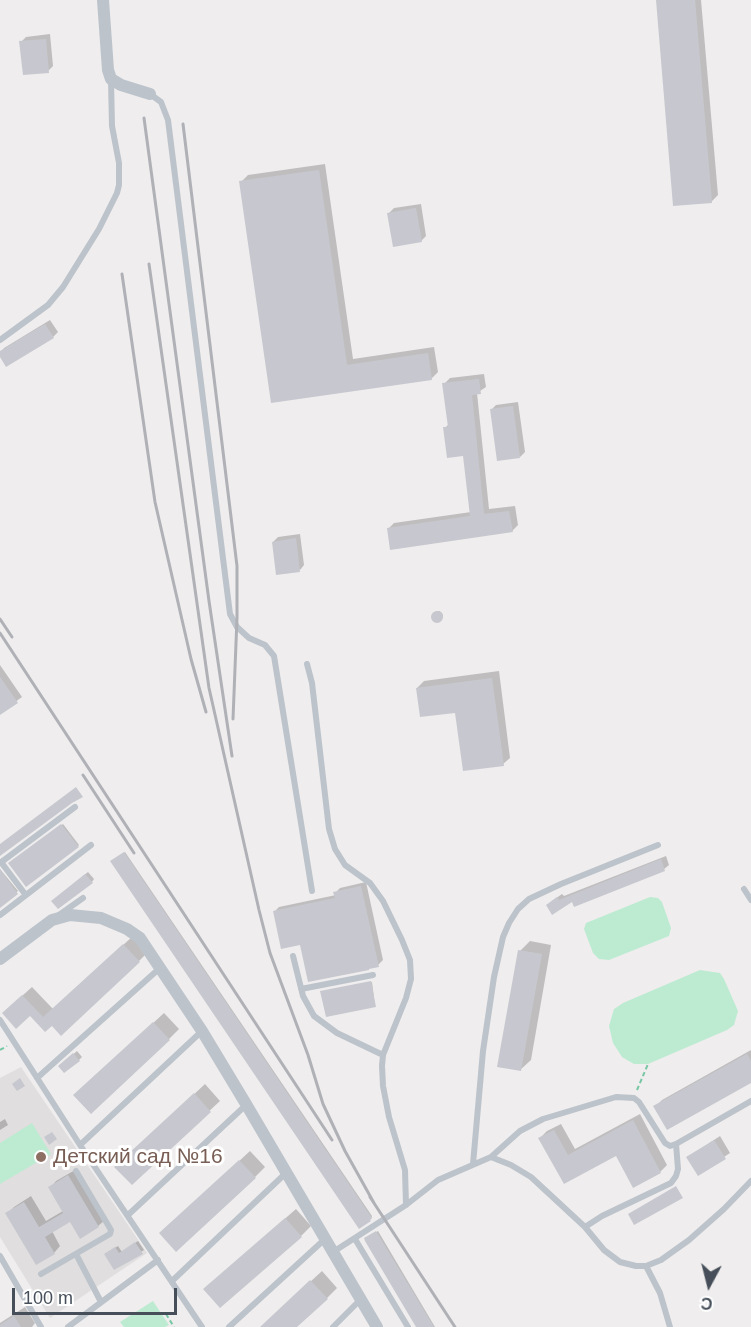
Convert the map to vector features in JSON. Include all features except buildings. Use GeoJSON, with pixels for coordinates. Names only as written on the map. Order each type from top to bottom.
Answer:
{"type":"FeatureCollection","features":[{"type":"Feature","properties":{"kind":"street"},"geometry":{"type":"LineString","coordinates":[[103,0],[108,70],[111,79],[121,85],[150,94]]}},
{"type":"Feature","properties":{"kind":"street"},"geometry":{"type":"LineString","coordinates":[[0,959],[52,920],[70,915],[102,918],[127,928],[140,938],[202,1031],[288,1172],[377,1327]]}},
{"type":"Feature","properties":{"kind":"lane"},"geometry":{"type":"LineString","coordinates":[[0,340],[48,305],[63,287],[99,229],[117,193],[119,163],[112,126],[111,79]]}},
{"type":"Feature","properties":{"kind":"lane"},"geometry":{"type":"LineString","coordinates":[[150,94],[161,102],[168,120],[230,614],[237,627],[249,638],[265,645],[274,656],[312,891]]}},
{"type":"Feature","properties":{"kind":"lane"},"geometry":{"type":"LineString","coordinates":[[307,664],[312,683],[329,830],[335,849],[345,865],[370,884],[383,901],[410,960],[411,978],[406,998],[382,1054],[383,1086],[389,1117],[405,1170],[406,1205]]}},
{"type":"Feature","properties":{"kind":"lane"},"geometry":{"type":"LineString","coordinates":[[25,894],[0,862],[75,807]]}},
{"type":"Feature","properties":{"kind":"lane"},"geometry":{"type":"LineString","coordinates":[[0,915],[91,845]]}},
{"type":"Feature","properties":{"kind":"lane"},"geometry":{"type":"LineString","coordinates":[[473,1164],[483,1051],[492,988],[508,922],[529,899],[658,845]]}},
{"type":"Feature","properties":{"kind":"lane"},"geometry":{"type":"LineString","coordinates":[[744,889],[751,900]]}},
{"type":"Feature","properties":{"kind":"lane"},"geometry":{"type":"LineString","coordinates":[[52,920],[82,898]]}},
{"type":"Feature","properties":{"kind":"lane"},"geometry":{"type":"LineString","coordinates":[[293,956],[301,989],[314,1016],[357,1043],[382,1054]]}},
{"type":"Feature","properties":{"kind":"lane"},"geometry":{"type":"LineString","coordinates":[[37,1078],[161,967]]}},
{"type":"Feature","properties":{"kind":"lane"},"geometry":{"type":"LineString","coordinates":[[301,989],[372,975]]}},
{"type":"Feature","properties":{"kind":"lane"},"geometry":{"type":"LineString","coordinates":[[0,1020],[80,1145],[202,1327]]}},
{"type":"Feature","properties":{"kind":"lane"},"geometry":{"type":"LineString","coordinates":[[80,1145],[202,1031]]}},
{"type":"Feature","properties":{"kind":"lane"},"geometry":{"type":"LineString","coordinates":[[333,1252],[406,1205],[438,1180],[491,1158],[520,1131],[543,1119],[616,1097],[634,1098],[644,1108],[665,1143],[670,1146],[751,1101]]}},
{"type":"Feature","properties":{"kind":"lane"},"geometry":{"type":"LineString","coordinates":[[128,1215],[246,1104]]}},
{"type":"Feature","properties":{"kind":"lane"},"geometry":{"type":"LineString","coordinates":[[585,1227],[602,1216],[671,1183],[678,1169],[676,1144]]}},
{"type":"Feature","properties":{"kind":"lane"},"geometry":{"type":"LineString","coordinates":[[491,1158],[511,1165],[531,1178],[585,1227],[604,1250],[620,1262],[646,1266],[661,1260],[689,1240],[751,1181]]}},
{"type":"Feature","properties":{"kind":"lane"},"geometry":{"type":"LineString","coordinates":[[40,1274],[107,1237],[111,1230],[76,1171]]}},
{"type":"Feature","properties":{"kind":"lane"},"geometry":{"type":"LineString","coordinates":[[172,1281],[288,1172]]}},
{"type":"Feature","properties":{"kind":"lane"},"geometry":{"type":"LineString","coordinates":[[229,1327],[325,1239]]}},
{"type":"Feature","properties":{"kind":"lane"},"geometry":{"type":"LineString","coordinates":[[356,1239],[408,1327]]}},
{"type":"Feature","properties":{"kind":"lane"},"geometry":{"type":"LineString","coordinates":[[76,1254],[101,1302]]}},
{"type":"Feature","properties":{"kind":"lane"},"geometry":{"type":"LineString","coordinates":[[0,1256],[41,1327]]}},
{"type":"Feature","properties":{"kind":"lane"},"geometry":{"type":"LineString","coordinates":[[68,1327],[158,1260]]}},
{"type":"Feature","properties":{"kind":"lane"},"geometry":{"type":"LineString","coordinates":[[646,1266],[660,1293],[670,1327]]}},
{"type":"Feature","properties":{"kind":"lane"},"geometry":{"type":"LineString","coordinates":[[333,1327],[360,1299]]}},
{"type":"Feature","properties":{"kind":"path"},"geometry":{"type":"LineString","coordinates":[[634,1098],[648,1064]]}},
{"type":"Feature","properties":{"kind":"path"},"geometry":{"type":"LineString","coordinates":[[166,1314],[174,1327]]}},
{"type":"Feature","properties":{"kind":"shaded area","name":"Детский сад №16"},"geometry":{"type":"Polygon","coordinates":[[[21,1067],[147,1253],[50,1318],[0,1237],[0,1078],[21,1067]]]}},
{"type":"Feature","properties":{"kind":"green space"},"geometry":{"type":"Polygon","coordinates":[[[650,897],[658,898],[662,902],[671,928],[669,936],[609,960],[599,959],[593,953],[584,929],[586,923],[650,897]]]}},
{"type":"Feature","properties":{"kind":"green space"},"geometry":{"type":"Polygon","coordinates":[[[700,970],[720,973],[724,979],[738,1011],[734,1025],[648,1064],[634,1064],[622,1057],[613,1043],[609,1026],[614,1009],[700,970]]]}},
{"type":"Feature","properties":{"kind":"green space"},"geometry":{"type":"Polygon","coordinates":[[[32,1123],[51,1154],[0,1184],[0,1143],[32,1123]]]}},
{"type":"Feature","properties":{"kind":"green space"},"geometry":{"type":"Polygon","coordinates":[[[153,1301],[169,1325],[165,1327],[124,1327],[120,1322],[153,1301]]]}},
{"type":"Feature","properties":{"kind":"railway"},"geometry":{"type":"LineString","coordinates":[[144,118],[232,756]]}},
{"type":"Feature","properties":{"kind":"railway"},"geometry":{"type":"LineString","coordinates":[[183,124],[237,566],[233,719]]}},
{"type":"Feature","properties":{"kind":"railway"},"geometry":{"type":"LineString","coordinates":[[149,264],[209,688],[259,910],[270,953],[308,1055],[323,1104],[345,1151],[374,1203]]}},
{"type":"Feature","properties":{"kind":"railway"},"geometry":{"type":"LineString","coordinates":[[122,274],[155,502],[191,659],[206,712]]}},
{"type":"Feature","properties":{"kind":"railway"},"geometry":{"type":"LineString","coordinates":[[0,619],[12,637]]}},
{"type":"Feature","properties":{"kind":"railway"},"geometry":{"type":"LineString","coordinates":[[0,633],[332,1140]]}},
{"type":"Feature","properties":{"kind":"railway"},"geometry":{"type":"LineString","coordinates":[[83,775],[134,853]]}},
{"type":"Feature","properties":{"kind":"railway"},"geometry":{"type":"LineString","coordinates":[[370,1197],[455,1327]]}},
{"type":"Feature","properties":{"kind":"place","name":"Детский сад №16"},"geometry":{"type":"Point","coordinates":[41,1157]}}]}
